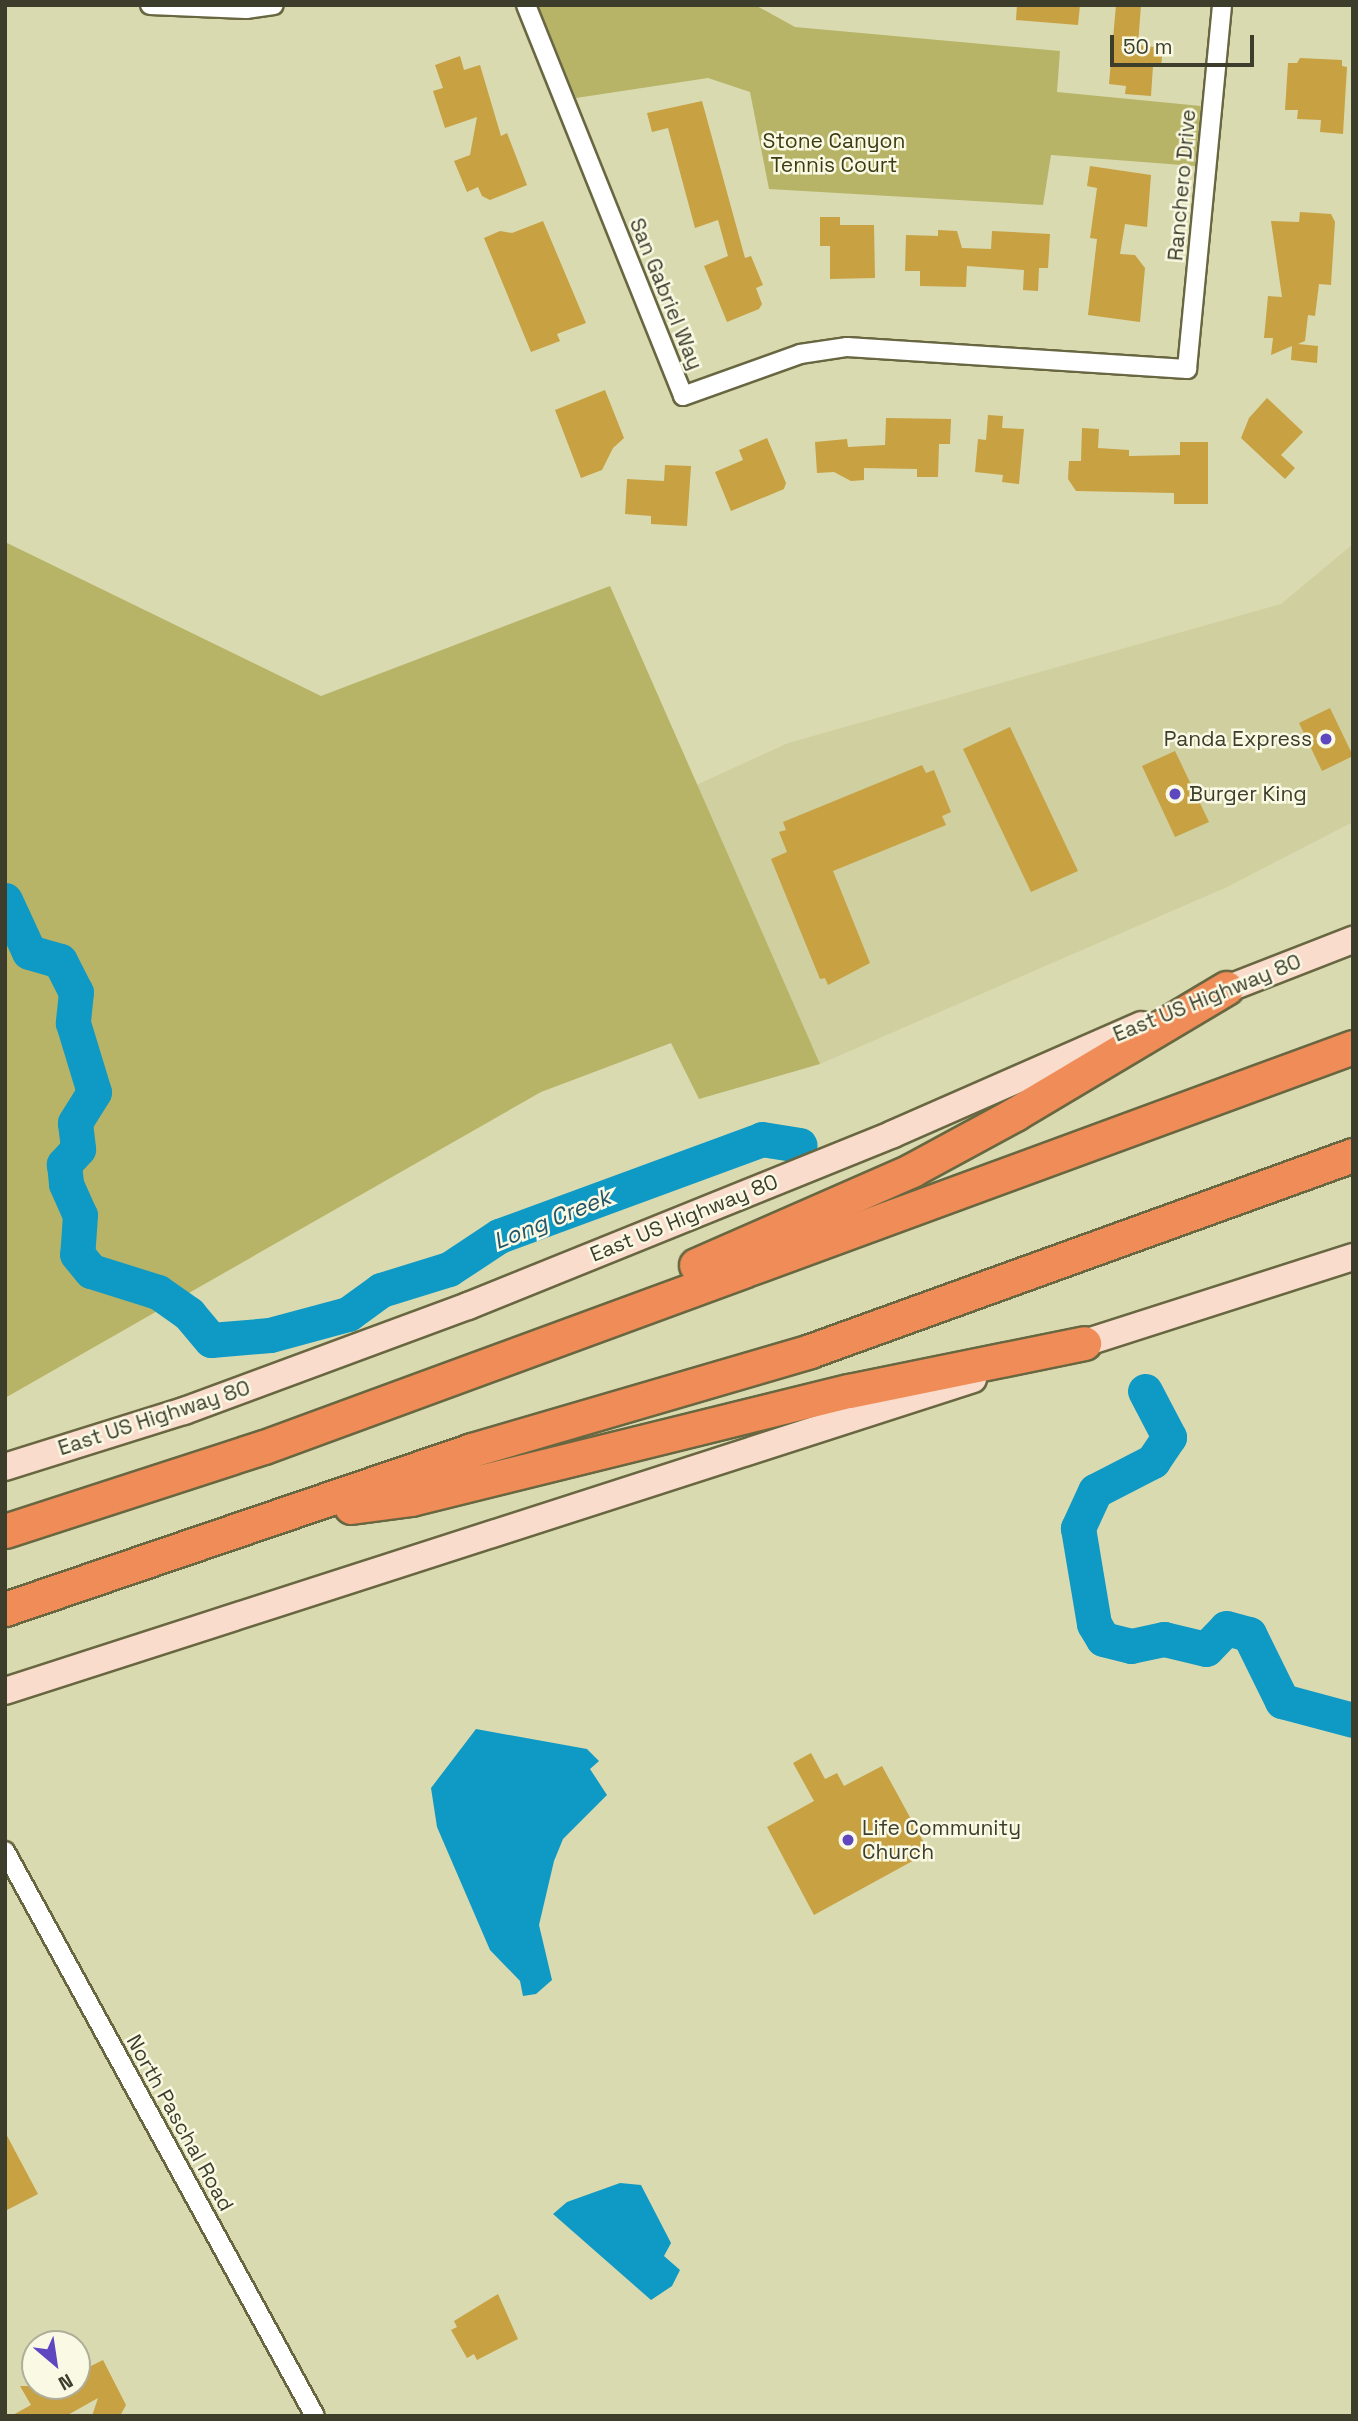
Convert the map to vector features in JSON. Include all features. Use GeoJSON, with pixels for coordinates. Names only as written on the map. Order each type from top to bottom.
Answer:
{"type":"FeatureCollection","features":[{"type":"Feature","properties":{"kind":"highway"},"geometry":{"type":"LineString","coordinates":[[264,1447],[790,1227],[912,1170],[1226,988]]}},
{"type":"Feature","properties":{"kind":"highway"},"geometry":{"type":"LineString","coordinates":[[5,1531],[264,1447],[1353,1047]]}},
{"type":"Feature","properties":{"kind":"highway"},"geometry":{"type":"LineString","coordinates":[[5,1609],[471,1450],[810,1351],[1353,1155]]}},
{"type":"Feature","properties":{"kind":"highway"},"geometry":{"type":"LineString","coordinates":[[286,1514],[411,1500],[849,1391],[1084,1343]]}},
{"type":"Feature","properties":{"kind":"main road","name":"East US Highway 80"},"geometry":{"type":"LineString","coordinates":[[5,1467],[184,1411],[468,1306],[893,1134],[1226,988],[1353,940]]}},
{"type":"Feature","properties":{"kind":"main road"},"geometry":{"type":"LineString","coordinates":[[5,1691],[1353,1257]]}},
{"type":"Feature","properties":{"kind":"street"},"geometry":{"type":"LineString","coordinates":[[150,5],[234,9],[274,5]]}},
{"type":"Feature","properties":{"kind":"street","name":"San Gabriel Way"},"geometry":{"type":"LineString","coordinates":[[526,5],[683,396],[800,354],[847,347],[1187,369]]}},
{"type":"Feature","properties":{"kind":"street","name":"Ranchero Drive"},"geometry":{"type":"LineString","coordinates":[[1187,369],[1222,5]]}},
{"type":"Feature","properties":{"kind":"street","name":"North Paschal Road"},"geometry":{"type":"LineString","coordinates":[[5,1851],[315,2416]]}},
{"type":"Feature","properties":{"kind":"shaded area"},"geometry":{"type":"Polygon","coordinates":[[[1353,544],[1353,822],[1225,888],[820,1064],[694,786],[788,743],[1281,604],[1353,544]]]}},
{"type":"Feature","properties":{"kind":"green space","name":"Stone Canyon Tennis Court"},"geometry":{"type":"Polygon","coordinates":[[[538,5],[755,5],[795,27],[1060,51],[1057,92],[1201,106],[1195,166],[1051,155],[1043,205],[769,189],[750,92],[708,78],[576,98],[538,5]]]}},
{"type":"Feature","properties":{"kind":"green space"},"geometry":{"type":"Polygon","coordinates":[[[5,542],[321,696],[610,586],[820,1064],[699,1099],[671,1043],[541,1092],[5,1398],[5,542]]]}},
{"type":"Feature","properties":{"kind":"water"},"geometry":{"type":"Polygon","coordinates":[[[476,1729],[587,1749],[599,1761],[590,1769],[607,1795],[563,1839],[554,1861],[539,1925],[552,1980],[536,1994],[523,1996],[520,1981],[490,1950],[437,1827],[431,1788],[476,1729]]]}},
{"type":"Feature","properties":{"kind":"water"},"geometry":{"type":"Polygon","coordinates":[[[620,2183],[641,2185],[671,2243],[664,2256],[680,2270],[672,2286],[651,2300],[553,2214],[567,2202],[620,2183]]]}},
{"type":"Feature","properties":{"kind":"building"},"geometry":{"type":"Polygon","coordinates":[[[1017,5],[1080,5],[1078,25],[1016,20],[1017,5]]]}},
{"type":"Feature","properties":{"kind":"building"},"geometry":{"type":"Polygon","coordinates":[[[1116,5],[1141,5],[1138,45],[1163,48],[1161,67],[1153,66],[1151,96],[1125,94],[1126,86],[1109,84],[1116,5]]]}},
{"type":"Feature","properties":{"kind":"building"},"geometry":{"type":"Polygon","coordinates":[[[460,56],[464,70],[480,65],[501,136],[507,133],[527,185],[490,200],[482,196],[478,187],[467,192],[454,161],[470,155],[477,117],[445,128],[433,91],[443,88],[435,65],[460,56]]]}},
{"type":"Feature","properties":{"kind":"building"},"geometry":{"type":"Polygon","coordinates":[[[1300,58],[1342,60],[1342,66],[1347,67],[1343,134],[1320,132],[1321,120],[1297,119],[1298,110],[1285,110],[1288,63],[1297,63],[1300,58]]]}},
{"type":"Feature","properties":{"kind":"building"},"geometry":{"type":"Polygon","coordinates":[[[702,101],[745,258],[751,256],[763,285],[756,288],[762,304],[759,309],[727,322],[704,266],[728,256],[718,220],[695,228],[668,128],[652,132],[647,113],[702,101]]]}},
{"type":"Feature","properties":{"kind":"building"},"geometry":{"type":"Polygon","coordinates":[[[1090,166],[1151,175],[1147,227],[1125,224],[1120,254],[1135,255],[1145,268],[1140,322],[1088,315],[1097,239],[1090,238],[1097,188],[1087,186],[1090,166]]]}},
{"type":"Feature","properties":{"kind":"building"},"geometry":{"type":"Polygon","coordinates":[[[1300,212],[1331,214],[1335,222],[1331,285],[1319,284],[1315,316],[1308,315],[1305,341],[1298,344],[1318,346],[1317,363],[1291,360],[1292,346],[1271,355],[1273,338],[1264,338],[1268,296],[1282,297],[1271,221],[1299,222],[1300,212]]]}},
{"type":"Feature","properties":{"kind":"building"},"geometry":{"type":"Polygon","coordinates":[[[820,217],[840,217],[840,225],[874,225],[875,278],[830,279],[830,246],[820,246],[820,217]]]}},
{"type":"Feature","properties":{"kind":"building"},"geometry":{"type":"Polygon","coordinates":[[[543,221],[586,323],[557,334],[560,341],[531,352],[484,238],[500,231],[512,233],[543,221]]]}},
{"type":"Feature","properties":{"kind":"building"},"geometry":{"type":"Polygon","coordinates":[[[938,230],[957,231],[962,248],[991,249],[992,231],[1050,234],[1048,268],[1039,268],[1038,291],[1023,290],[1024,270],[967,266],[966,287],[920,286],[920,271],[905,271],[906,235],[938,236],[938,230]]]}},
{"type":"Feature","properties":{"kind":"building"},"geometry":{"type":"Polygon","coordinates":[[[605,390],[624,438],[613,448],[602,470],[581,478],[555,410],[605,390]]]}},
{"type":"Feature","properties":{"kind":"building"},"geometry":{"type":"Polygon","coordinates":[[[1267,398],[1303,432],[1281,455],[1295,468],[1285,479],[1241,438],[1249,418],[1267,398]]]}},
{"type":"Feature","properties":{"kind":"building"},"geometry":{"type":"Polygon","coordinates":[[[988,415],[1003,416],[1002,428],[1024,429],[1019,484],[1002,482],[1003,475],[975,472],[978,439],[986,440],[988,415]]]}},
{"type":"Feature","properties":{"kind":"building"},"geometry":{"type":"Polygon","coordinates":[[[886,418],[951,419],[950,444],[939,444],[938,477],[917,477],[917,469],[864,468],[864,480],[851,481],[834,472],[817,473],[815,442],[847,439],[848,447],[885,445],[886,418]]]}},
{"type":"Feature","properties":{"kind":"building"},"geometry":{"type":"Polygon","coordinates":[[[1082,428],[1099,429],[1098,448],[1129,450],[1129,456],[1180,455],[1180,442],[1208,442],[1208,504],[1174,504],[1174,493],[1076,491],[1068,479],[1069,461],[1081,461],[1082,428]]]}},
{"type":"Feature","properties":{"kind":"building"},"geometry":{"type":"Polygon","coordinates":[[[767,438],[786,483],[784,489],[731,511],[715,472],[743,460],[739,450],[767,438]]]}},
{"type":"Feature","properties":{"kind":"building"},"geometry":{"type":"Polygon","coordinates":[[[665,465],[691,466],[687,526],[651,524],[651,516],[625,514],[627,479],[664,481],[665,465]]]}},
{"type":"Feature","properties":{"kind":"building","name":"Panda Express"},"geometry":{"type":"Polygon","coordinates":[[[1330,708],[1353,756],[1322,771],[1299,723],[1330,708]]]}},
{"type":"Feature","properties":{"kind":"building"},"geometry":{"type":"Polygon","coordinates":[[[1010,727],[1078,871],[1031,892],[963,749],[1010,727]]]}},
{"type":"Feature","properties":{"kind":"building","name":"Burger King"},"geometry":{"type":"Polygon","coordinates":[[[1175,751],[1209,822],[1175,837],[1142,766],[1175,751]]]}},
{"type":"Feature","properties":{"kind":"building"},"geometry":{"type":"Polygon","coordinates":[[[922,765],[926,773],[934,770],[951,812],[942,816],[946,825],[833,871],[870,963],[828,985],[825,978],[820,979],[771,859],[787,852],[779,832],[786,830],[783,822],[922,765]]]}},
{"type":"Feature","properties":{"kind":"building","name":"Life Community Church"},"geometry":{"type":"Polygon","coordinates":[[[811,1753],[825,1779],[837,1773],[844,1786],[882,1766],[929,1852],[814,1915],[767,1827],[814,1801],[793,1763],[811,1753]]]}},
{"type":"Feature","properties":{"kind":"building"},"geometry":{"type":"Polygon","coordinates":[[[5,2132],[38,2194],[5,2211],[5,2132]]]}},
{"type":"Feature","properties":{"kind":"building"},"geometry":{"type":"Polygon","coordinates":[[[498,2294],[518,2339],[477,2360],[474,2354],[467,2358],[451,2330],[457,2327],[454,2321],[498,2294]]]}},
{"type":"Feature","properties":{"kind":"building"},"geometry":{"type":"Polygon","coordinates":[[[103,2360],[126,2405],[120,2416],[92,2416],[98,2398],[66,2416],[11,2416],[31,2405],[28,2400],[91,2400],[91,2366],[103,2360]]]}},
{"type":"Feature","properties":{"kind":"waterway","name":"Long Creek"},"geometry":{"type":"LineString","coordinates":[[5,900],[29,952],[60,961],[76,992],[73,1023],[94,1092],[75,1123],[78,1149],[64,1164],[66,1184],[80,1215],[77,1254],[91,1271],[158,1292],[189,1314],[211,1340],[270,1335],[348,1314],[381,1290],[449,1269],[499,1236],[762,1139],[800,1145]]}},
{"type":"Feature","properties":{"kind":"waterway","name":"Long Creek"},"geometry":{"type":"LineString","coordinates":[[1145,1391],[1169,1437],[1153,1461],[1095,1491],[1078,1528],[1094,1624],[1103,1639],[1131,1646],[1164,1639],[1206,1649],[1226,1628],[1249,1634],[1282,1701],[1353,1720]]}},
{"type":"Feature","properties":{"kind":"place","name":"Panda Express"},"geometry":{"type":"Point","coordinates":[1326,739]}},
{"type":"Feature","properties":{"kind":"place","name":"Burger King"},"geometry":{"type":"Point","coordinates":[1175,794]}},
{"type":"Feature","properties":{"kind":"place","name":"Life Community Church"},"geometry":{"type":"Point","coordinates":[848,1840]}}]}
